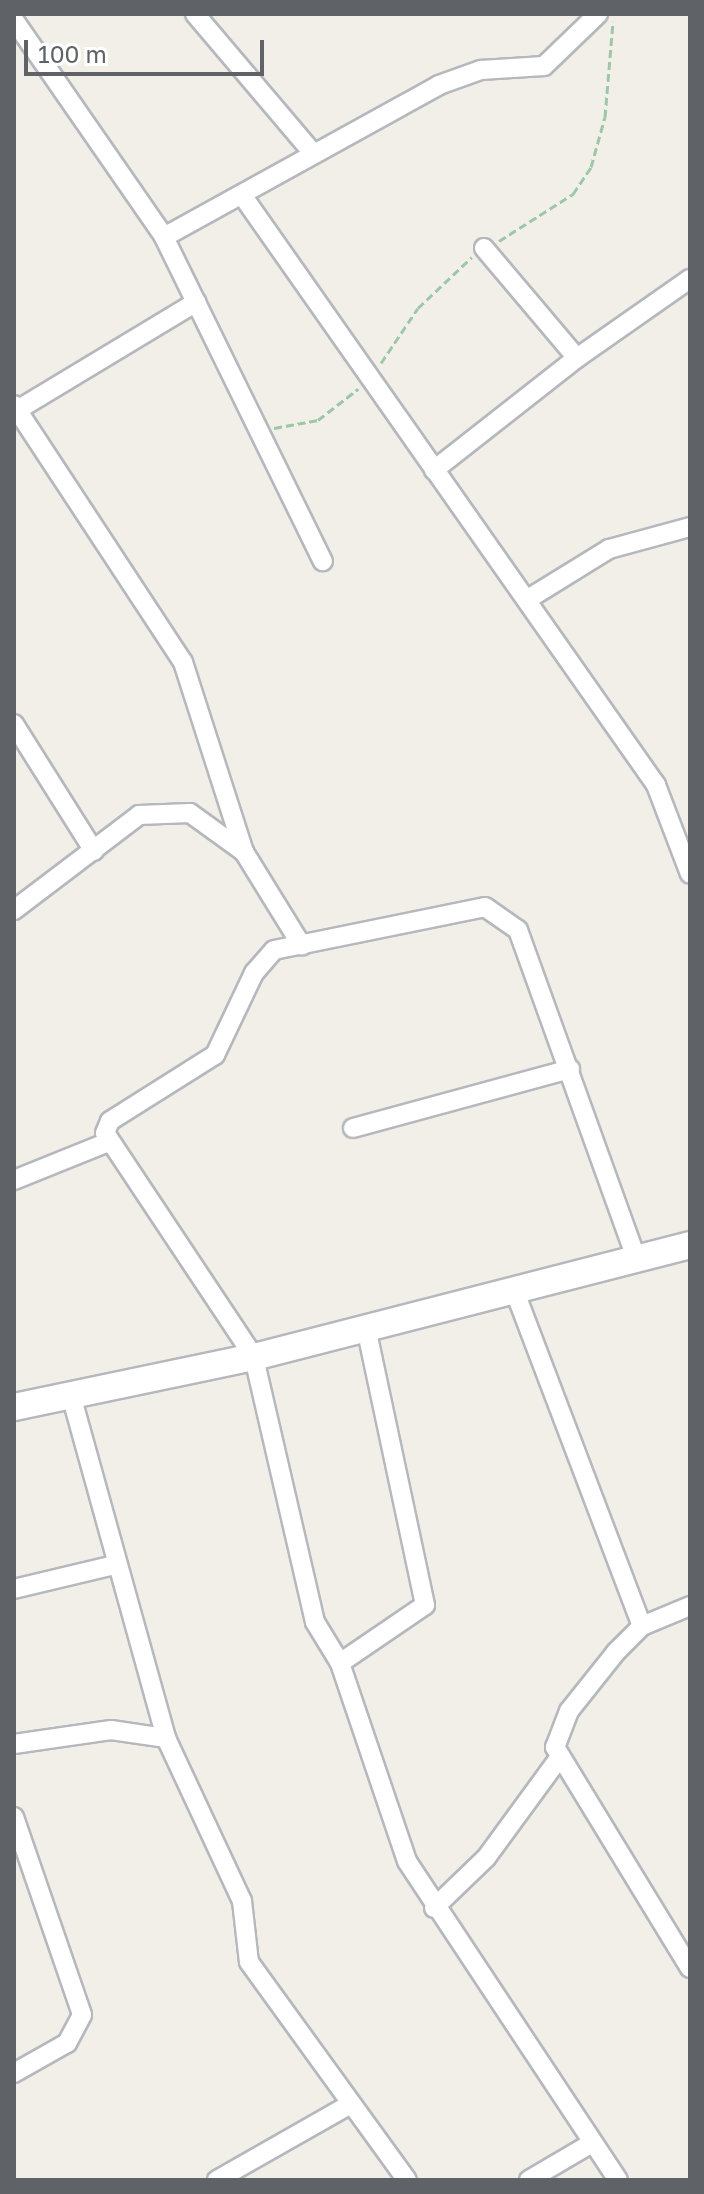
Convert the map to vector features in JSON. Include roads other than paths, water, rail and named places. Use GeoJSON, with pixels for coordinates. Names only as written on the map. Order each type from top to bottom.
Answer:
{"type":"FeatureCollection","features":[{"type":"Feature","properties":{"kind":"street"},"geometry":{"type":"LineString","coordinates":[[195,14],[311,151]]}},
{"type":"Feature","properties":{"kind":"street"},"geometry":{"type":"LineString","coordinates":[[164,237],[242,195],[311,151],[460,75],[544,66],[598,14]]}},
{"type":"Feature","properties":{"kind":"street"},"geometry":{"type":"LineString","coordinates":[[14,20],[164,237],[323,561]]}},
{"type":"Feature","properties":{"kind":"street"},"geometry":{"type":"LineString","coordinates":[[242,195],[656,785],[690,874]]}},
{"type":"Feature","properties":{"kind":"street"},"geometry":{"type":"LineString","coordinates":[[484,248],[577,358]]}},
{"type":"Feature","properties":{"kind":"street"},"geometry":{"type":"LineString","coordinates":[[434,470],[577,358],[690,279]]}},
{"type":"Feature","properties":{"kind":"street"},"geometry":{"type":"LineString","coordinates":[[196,302],[15,409],[183,662],[244,852],[302,946]]}},
{"type":"Feature","properties":{"kind":"street"},"geometry":{"type":"LineString","coordinates":[[528,599],[609,549],[690,527]]}},
{"type":"Feature","properties":{"kind":"street"},"geometry":{"type":"LineString","coordinates":[[14,724],[94,851]]}},
{"type":"Feature","properties":{"kind":"street"},"geometry":{"type":"LineString","coordinates":[[14,910],[139,815],[166,812],[205,820],[244,852]]}},
{"type":"Feature","properties":{"kind":"street"},"geometry":{"type":"LineString","coordinates":[[618,2180],[434,1908],[407,1861],[340,1663],[315,1622],[254,1357],[106,1143],[110,1121],[172,1088],[227,1043],[263,959],[302,946],[494,909],[518,930],[636,1257]]}},
{"type":"Feature","properties":{"kind":"street"},"geometry":{"type":"LineString","coordinates":[[353,1128],[570,1069]]}},
{"type":"Feature","properties":{"kind":"street"},"geometry":{"type":"LineString","coordinates":[[14,1180],[106,1143]]}},
{"type":"Feature","properties":{"kind":"street"},"geometry":{"type":"LineString","coordinates":[[14,1407],[254,1357],[690,1245]]}},
{"type":"Feature","properties":{"kind":"street"},"geometry":{"type":"LineString","coordinates":[[515,1292],[642,1626]]}},
{"type":"Feature","properties":{"kind":"street"},"geometry":{"type":"LineString","coordinates":[[340,1663],[425,1605],[366,1327]]}},
{"type":"Feature","properties":{"kind":"street"},"geometry":{"type":"LineString","coordinates":[[71,1395],[115,1565],[166,1738],[242,1901],[243,1943],[256,1979],[407,2180]]}},
{"type":"Feature","properties":{"kind":"street"},"geometry":{"type":"LineString","coordinates":[[14,1589],[115,1565]]}},
{"type":"Feature","properties":{"kind":"street"},"geometry":{"type":"LineString","coordinates":[[434,1908],[486,1858],[557,1761],[558,1732],[569,1711],[642,1626],[690,1606]]}},
{"type":"Feature","properties":{"kind":"street"},"geometry":{"type":"LineString","coordinates":[[14,1744],[111,1730],[166,1738]]}},
{"type":"Feature","properties":{"kind":"street"},"geometry":{"type":"LineString","coordinates":[[557,1761],[684,1945],[690,1968]]}},
{"type":"Feature","properties":{"kind":"street"},"geometry":{"type":"LineString","coordinates":[[14,1817],[82,2015],[67,2043],[14,2073]]}},
{"type":"Feature","properties":{"kind":"street"},"geometry":{"type":"LineString","coordinates":[[217,2180],[349,2105]]}},
{"type":"Feature","properties":{"kind":"street"},"geometry":{"type":"LineString","coordinates":[[529,2180],[592,2143]]}}]}
